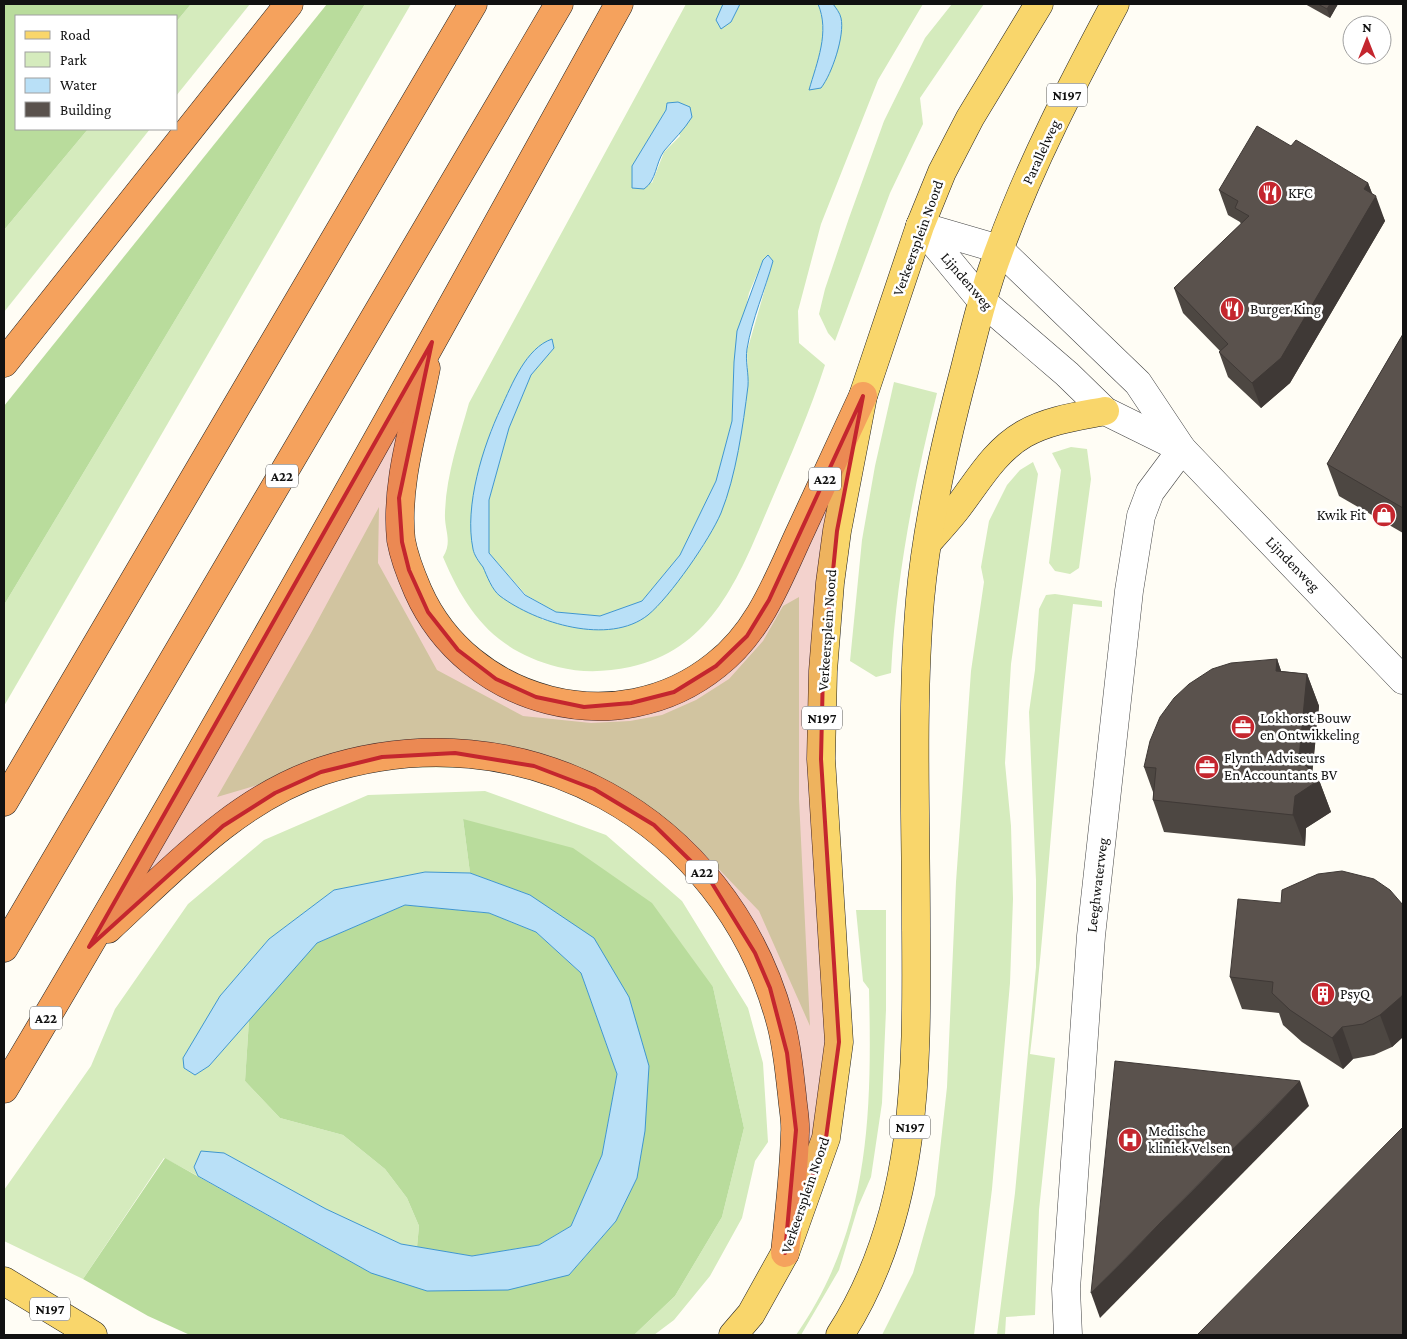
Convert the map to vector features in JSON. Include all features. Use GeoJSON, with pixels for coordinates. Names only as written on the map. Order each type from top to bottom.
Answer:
{"type":"FeatureCollection","features":[{"type":"Feature","properties":{"kind":"highway"},"geometry":{"type":"LineString","coordinates":[[4,364],[289,4]]}},
{"type":"Feature","properties":{"kind":"highway"},"geometry":{"type":"LineString","coordinates":[[4,802],[473,4]]}},
{"type":"Feature","properties":{"kind":"highway","name":"A22"},"geometry":{"type":"LineString","coordinates":[[4,948],[560,4]]}},
{"type":"Feature","properties":{"kind":"highway","name":"A22"},"geometry":{"type":"LineString","coordinates":[[4,1089],[89,947],[432,342],[619,4]]}},
{"type":"Feature","properties":{"kind":"highway","name":"A22"},"geometry":{"type":"LineString","coordinates":[[432,342],[399,498],[402,542],[410,570],[428,612],[458,650],[496,679],[536,697],[584,706],[631,703],[674,692],[716,666],[747,636],[769,600],[863,396]]}},
{"type":"Feature","properties":{"kind":"highway","name":"A22"},"geometry":{"type":"LineString","coordinates":[[89,947],[223,826],[275,793],[321,772],[382,757],[419,753],[456,753],[534,766],[594,789],[654,825],[710,880],[755,953],[770,988],[787,1053],[796,1130],[785,1253]]}},
{"type":"Feature","properties":{"kind":"main road","name":"Verkeersplein Noord"},"geometry":{"type":"LineString","coordinates":[[733,1335],[751,1314],[785,1253],[826,1138],[839,1042],[821,759],[823,671],[837,531],[863,396],[920,226],[942,172],[970,118],[1039,4]]}},
{"type":"Feature","properties":{"kind":"main road","name":"Parallelweg"},"geometry":{"type":"LineString","coordinates":[[999,249],[1064,100],[1115,4]]}},
{"type":"Feature","properties":{"kind":"main road","name":"N197"},"geometry":{"type":"LineString","coordinates":[[840,1335],[862,1298],[886,1241],[902,1180],[913,1104],[917,1032],[916,739],[920,600],[928,542],[955,404],[982,301],[999,249]]}},
{"type":"Feature","properties":{"kind":"main road"},"geometry":{"type":"LineString","coordinates":[[928,542],[956,510],[991,462],[1011,443],[1024,434],[1044,426],[1105,411]]}},
{"type":"Feature","properties":{"kind":"main road","name":"N197"},"geometry":{"type":"LineString","coordinates":[[5,1282],[92,1335]]}},
{"type":"Feature","properties":{"kind":"street","name":"Lijndenweg"},"geometry":{"type":"LineString","coordinates":[[920,226],[999,249],[1138,383],[1182,449],[1403,680]]}},
{"type":"Feature","properties":{"kind":"street","name":"Lijndenweg"},"geometry":{"type":"LineString","coordinates":[[920,226],[982,301],[1067,374],[1105,411],[1182,449]]}},
{"type":"Feature","properties":{"kind":"street","name":"Leeghwaterweg"},"geometry":{"type":"LineString","coordinates":[[1068,1335],[1066,1289],[1091,936],[1129,591],[1144,508],[1150,492],[1182,449]]}},
{"type":"Feature","properties":{"kind":"highlighted area"},"geometry":{"type":"Polygon","coordinates":[[[432,342],[399,498],[402,542],[409,570],[428,612],[458,650],[496,679],[536,697],[584,707],[631,703],[674,692],[716,666],[747,636],[769,600],[863,396],[837,531],[823,671],[821,759],[839,1042],[826,1138],[785,1253],[796,1130],[787,1053],[770,988],[755,953],[710,880],[654,825],[594,789],[534,766],[455,753],[382,757],[321,772],[275,793],[223,826],[89,947],[432,342]]]}},
{"type":"Feature","properties":{"kind":"green space"},"geometry":{"type":"Polygon","coordinates":[[[4,4],[191,4],[178,20],[178,15],[15,15],[15,130],[87,130],[4,230],[4,4]]]}},
{"type":"Feature","properties":{"kind":"green space"},"geometry":{"type":"Polygon","coordinates":[[[191,4],[250,4],[178,94],[178,20],[191,4]]]}},
{"type":"Feature","properties":{"kind":"green space"},"geometry":{"type":"Polygon","coordinates":[[[327,4],[365,4],[4,605],[4,406],[327,4]]]}},
{"type":"Feature","properties":{"kind":"green space"},"geometry":{"type":"Polygon","coordinates":[[[365,4],[411,4],[4,706],[4,605],[365,4]]]}},
{"type":"Feature","properties":{"kind":"green space"},"geometry":{"type":"Polygon","coordinates":[[[686,4],[723,4],[716,20],[731,22],[740,4],[818,4],[823,25],[823,36],[810,89],[841,19],[833,4],[923,4],[878,80],[821,224],[798,311],[799,343],[825,365],[813,399],[749,553],[736,579],[704,625],[684,643],[659,658],[630,667],[603,671],[585,671],[558,667],[536,660],[517,651],[486,627],[462,596],[443,557],[448,541],[445,513],[448,485],[469,403],[686,4]],[[667,103],[666,110],[632,166],[652,183],[664,152],[680,136],[667,103]],[[768,255],[763,260],[749,293],[734,362],[732,421],[716,481],[680,555],[642,601],[600,616],[556,612],[526,595],[489,553],[489,500],[509,428],[531,375],[554,348],[531,354],[509,392],[491,430],[473,550],[543,620],[622,627],[648,615],[702,548],[721,512],[737,455],[748,384],[747,351],[773,261],[768,255]]]}},
{"type":"Feature","properties":{"kind":"green space"},"geometry":{"type":"Polygon","coordinates":[[[952,4],[984,4],[920,98],[923,124],[890,193],[835,341],[828,333],[819,314],[825,289],[849,218],[884,121],[925,38],[952,4]]]}},
{"type":"Feature","properties":{"kind":"green space"},"geometry":{"type":"Polygon","coordinates":[[[87,130],[149,130],[4,312],[4,230],[87,130]]]}},
{"type":"Feature","properties":{"kind":"green space"},"geometry":{"type":"Polygon","coordinates":[[[894,382],[937,393],[907,532],[893,637],[891,673],[876,677],[850,661],[862,540],[875,466],[894,382]]]}},
{"type":"Feature","properties":{"kind":"green space"},"geometry":{"type":"Polygon","coordinates":[[[1071,447],[1087,449],[1091,479],[1079,568],[1070,574],[1055,571],[1049,563],[1061,470],[1052,453],[1071,447]]]}},
{"type":"Feature","properties":{"kind":"green space"},"geometry":{"type":"Polygon","coordinates":[[[1033,462],[1038,474],[1011,664],[1005,763],[1011,826],[1013,899],[1010,983],[992,1189],[974,1335],[882,1335],[913,1273],[935,1195],[947,1087],[956,882],[971,671],[984,582],[981,567],[989,521],[1007,485],[1020,470],[1033,462]]]}},
{"type":"Feature","properties":{"kind":"green space"},"geometry":{"type":"Polygon","coordinates":[[[379,507],[378,563],[437,670],[523,716],[591,723],[630,721],[662,715],[696,700],[729,679],[763,641],[783,606],[799,597],[799,799],[810,1026],[759,911],[689,838],[632,798],[569,768],[318,767],[217,797],[311,633],[379,507]]]}},
{"type":"Feature","properties":{"kind":"green space"},"geometry":{"type":"Polygon","coordinates":[[[1055,594],[1102,601],[1102,607],[1073,604],[1061,716],[1042,942],[1030,1054],[1055,1058],[1039,1210],[1035,1315],[1006,1317],[1005,1335],[997,1335],[1015,1193],[1036,967],[1036,880],[1029,712],[1035,670],[1039,609],[1046,595],[1055,594]]]}},
{"type":"Feature","properties":{"kind":"green space"},"geometry":{"type":"Polygon","coordinates":[[[485,791],[606,835],[682,901],[748,1008],[763,1063],[768,1142],[755,1161],[742,1218],[710,1276],[674,1320],[654,1335],[634,1335],[675,1296],[722,1217],[744,1128],[713,987],[463,819],[470,873],[425,872],[334,890],[269,939],[220,996],[184,1068],[195,1075],[209,1066],[249,1020],[245,1081],[280,1118],[343,1135],[385,1169],[407,1198],[419,1226],[417,1247],[401,1244],[326,1209],[224,1153],[194,1167],[198,1176],[164,1158],[83,1279],[4,1241],[4,1190],[91,1066],[115,1009],[188,904],[264,840],[368,795],[485,791]]]}},
{"type":"Feature","properties":{"kind":"green space"},"geometry":{"type":"Polygon","coordinates":[[[463,819],[573,848],[652,903],[713,987],[744,1128],[722,1217],[675,1296],[634,1335],[190,1335],[148,1316],[83,1279],[165,1158],[371,1273],[569,1275],[616,1221],[637,1178],[649,1066],[530,895],[470,873],[463,819]]]}},
{"type":"Feature","properties":{"kind":"green space"},"geometry":{"type":"Polygon","coordinates":[[[405,905],[489,913],[536,932],[581,973],[617,1074],[602,1155],[571,1226],[539,1245],[472,1256],[417,1247],[419,1226],[407,1198],[385,1169],[343,1135],[280,1118],[245,1081],[249,1020],[280,983],[317,943],[405,905]]]}},
{"type":"Feature","properties":{"kind":"green space"},"geometry":{"type":"Polygon","coordinates":[[[856,910],[886,910],[886,1010],[882,1103],[871,1177],[858,1207],[839,1270],[801,1335],[796,1335],[821,1295],[839,1254],[852,1212],[861,1169],[867,1125],[870,1035],[869,989],[863,981],[856,910]]]}},
{"type":"Feature","properties":{"kind":"water"},"geometry":{"type":"Polygon","coordinates":[[[723,4],[740,4],[731,22],[721,29],[716,20],[723,4]]]}},
{"type":"Feature","properties":{"kind":"water"},"geometry":{"type":"Polygon","coordinates":[[[818,4],[833,4],[839,12],[842,25],[837,54],[825,82],[821,88],[809,90],[819,58],[823,36],[823,25],[818,4]]]}},
{"type":"Feature","properties":{"kind":"water"},"geometry":{"type":"Polygon","coordinates":[[[678,102],[690,107],[692,117],[664,151],[654,176],[648,185],[644,189],[632,188],[632,166],[666,110],[667,103],[678,102]]]}},
{"type":"Feature","properties":{"kind":"water"},"geometry":{"type":"Polygon","coordinates":[[[768,255],[773,261],[747,349],[748,386],[731,483],[716,524],[678,582],[648,615],[632,624],[613,629],[594,630],[552,622],[515,606],[500,596],[492,587],[474,551],[471,532],[473,496],[482,458],[494,423],[515,378],[527,358],[535,350],[552,339],[554,348],[531,375],[509,428],[489,500],[489,553],[525,595],[556,612],[600,616],[642,601],[680,555],[716,481],[732,421],[737,331],[763,260],[768,255]]]}},
{"type":"Feature","properties":{"kind":"water"},"geometry":{"type":"Polygon","coordinates":[[[425,872],[470,873],[530,895],[594,938],[629,997],[649,1066],[645,1131],[637,1178],[616,1221],[569,1275],[508,1290],[427,1291],[371,1273],[198,1176],[194,1167],[201,1151],[224,1153],[326,1209],[401,1244],[472,1256],[539,1245],[571,1226],[602,1155],[617,1074],[581,973],[536,932],[489,913],[405,905],[317,943],[209,1066],[195,1075],[184,1068],[183,1058],[220,996],[269,939],[334,890],[425,872]]]}},
{"type":"Feature","properties":{"kind":"building"},"geometry":{"type":"Polygon","coordinates":[[[1318,4],[1330,4],[1327,9],[1318,4]]]}},
{"type":"Feature","properties":{"kind":"building"},"geometry":{"type":"Polygon","coordinates":[[[1257,126],[1291,146],[1296,140],[1368,183],[1364,189],[1376,196],[1281,358],[1252,383],[1219,352],[1228,344],[1174,288],[1249,216],[1235,208],[1238,201],[1219,190],[1257,126]]]}},
{"type":"Feature","properties":{"kind":"building"},"geometry":{"type":"Polygon","coordinates":[[[1403,334],[1403,508],[1327,464],[1403,334]]]}},
{"type":"Feature","properties":{"kind":"building"},"geometry":{"type":"Polygon","coordinates":[[[1277,659],[1276,671],[1307,674],[1299,758],[1319,780],[1295,796],[1293,815],[1153,800],[1156,768],[1144,767],[1150,741],[1160,717],[1174,698],[1189,684],[1212,669],[1231,663],[1277,659]]]}},
{"type":"Feature","properties":{"kind":"building","name":"PsyQ"},"geometry":{"type":"Polygon","coordinates":[[[1342,871],[1374,879],[1390,890],[1403,905],[1403,993],[1380,1015],[1363,1024],[1342,1027],[1332,1038],[1290,1010],[1272,993],[1273,982],[1230,977],[1238,899],[1281,903],[1282,890],[1318,874],[1342,871]]]}},
{"type":"Feature","properties":{"kind":"building"},"geometry":{"type":"Polygon","coordinates":[[[1115,1061],[1300,1081],[1091,1293],[1115,1061]]]}},
{"type":"Feature","properties":{"kind":"building"},"geometry":{"type":"Polygon","coordinates":[[[1403,1127],[1403,1335],[1197,1335],[1403,1127]]]}},
{"type":"Feature","properties":{"kind":"place","name":"KFC"},"geometry":{"type":"Point","coordinates":[1270,193]}},
{"type":"Feature","properties":{"kind":"place","name":"Burger King"},"geometry":{"type":"Point","coordinates":[1232,309]}},
{"type":"Feature","properties":{"kind":"place","name":"Kwik Fit"},"geometry":{"type":"Point","coordinates":[1384,515]}},
{"type":"Feature","properties":{"kind":"place","name":"Lokhorst Bouw en Ontwikkeling"},"geometry":{"type":"Point","coordinates":[1243,727]}},
{"type":"Feature","properties":{"kind":"place","name":"Flynth Adviseurs En Accountants BV"},"geometry":{"type":"Point","coordinates":[1207,767]}},
{"type":"Feature","properties":{"kind":"place","name":"PsyQ"},"geometry":{"type":"Point","coordinates":[1323,994]}},
{"type":"Feature","properties":{"kind":"place","name":"Medische kliniek Velsen"},"geometry":{"type":"Point","coordinates":[1130,1140]}}]}
